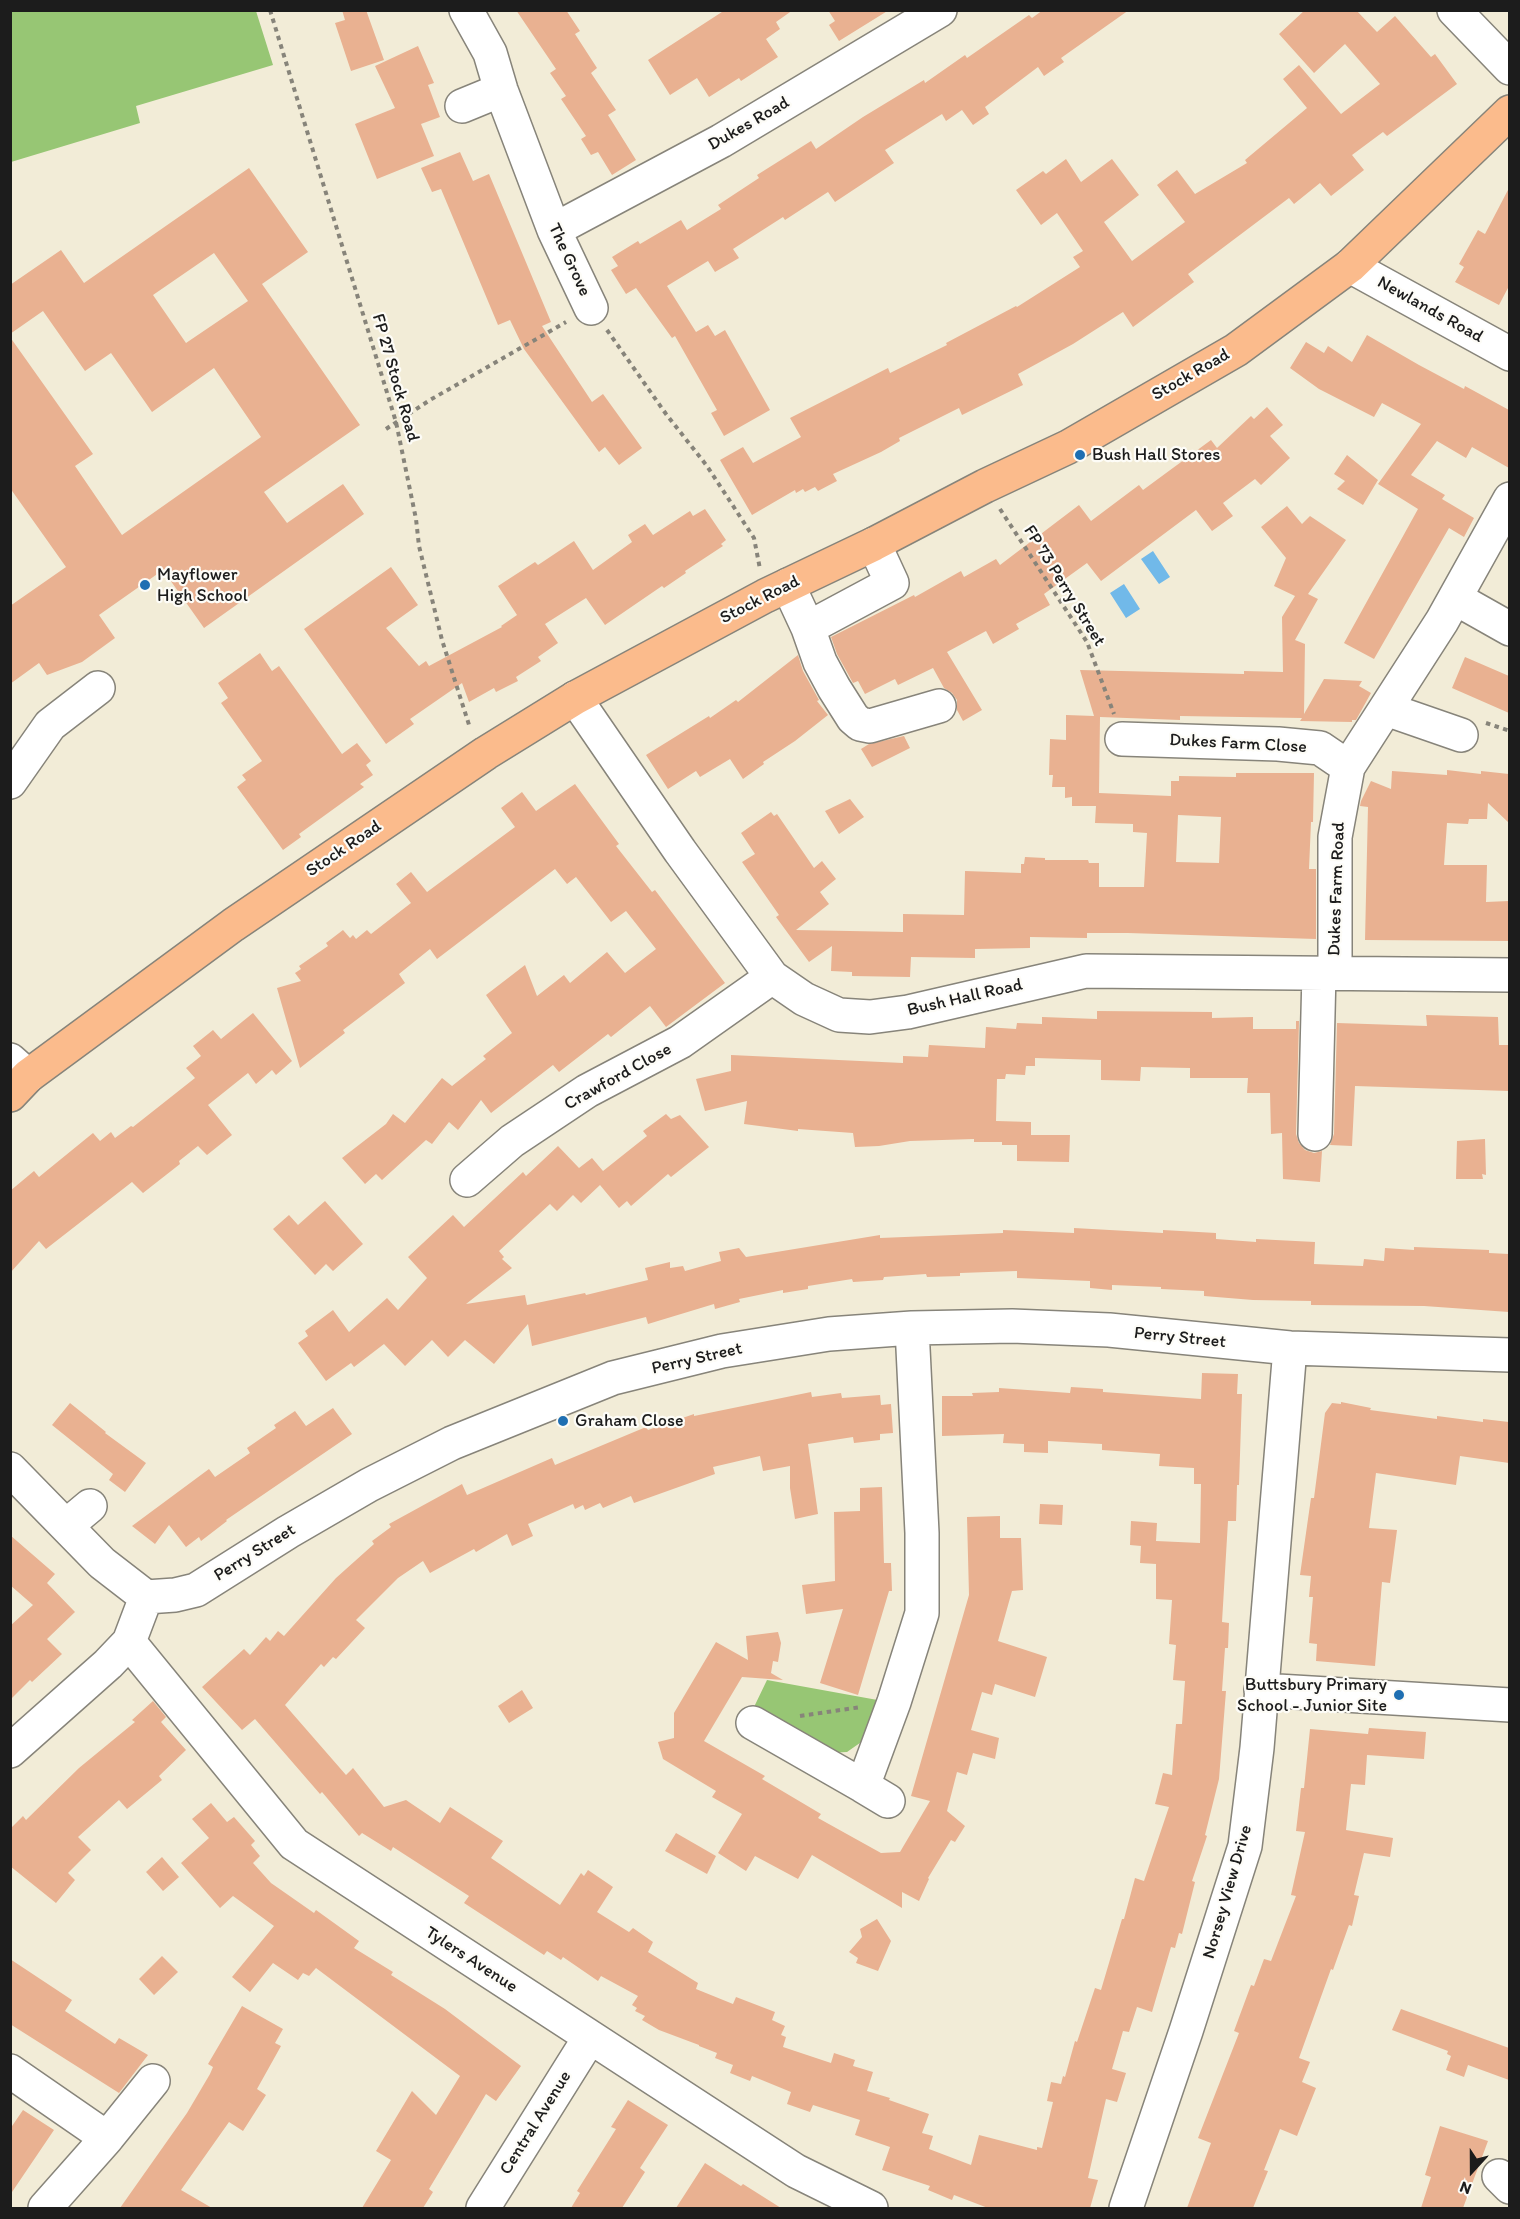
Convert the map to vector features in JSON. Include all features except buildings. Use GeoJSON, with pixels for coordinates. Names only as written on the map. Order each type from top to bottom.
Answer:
{"type":"FeatureCollection","features":[{"type":"Feature","properties":{"kind":"main road","name":"Stock Road"},"geometry":{"type":"LineString","coordinates":[[16,1077],[233,925],[486,753],[575,698],[777,590],[1068,447],[1236,350],[1350,266],[1509,112]]}},
{"type":"Feature","properties":{"kind":"street","name":"The Grove"},"geometry":{"type":"LineString","coordinates":[[466,10],[490,54],[501,90],[554,230],[591,308]]}},
{"type":"Feature","properties":{"kind":"street"},"geometry":{"type":"LineString","coordinates":[[1454,10],[1509,68]]}},
{"type":"Feature","properties":{"kind":"street","name":"Dukes Road"},"geometry":{"type":"LineString","coordinates":[[554,230],[721,141],[931,13]]}},
{"type":"Feature","properties":{"kind":"street"},"geometry":{"type":"LineString","coordinates":[[462,106],[501,90]]}},
{"type":"Feature","properties":{"kind":"street","name":"Newlands Road"},"geometry":{"type":"LineString","coordinates":[[1350,266],[1509,354]]}},
{"type":"Feature","properties":{"kind":"street","name":"Dukes Farm Road"},"geometry":{"type":"LineString","coordinates":[[1315,1134],[1335,837],[1348,767],[1455,598],[1509,499]]}},
{"type":"Feature","properties":{"kind":"street"},"geometry":{"type":"LineString","coordinates":[[808,628],[892,583],[874,544]]}},
{"type":"Feature","properties":{"kind":"street"},"geometry":{"type":"LineString","coordinates":[[777,590],[808,628],[820,662],[834,688],[853,718],[860,724],[870,726],[939,706]]}},
{"type":"Feature","properties":{"kind":"street"},"geometry":{"type":"LineString","coordinates":[[1455,598],[1509,629]]}},
{"type":"Feature","properties":{"kind":"street"},"geometry":{"type":"LineString","coordinates":[[10,782],[50,725],[98,688]]}},
{"type":"Feature","properties":{"kind":"street","name":"Bush Hall Road"},"geometry":{"type":"LineString","coordinates":[[575,698],[686,860],[772,977],[804,999],[839,1015],[870,1017],[908,1012],[1086,971],[1509,975]]}},
{"type":"Feature","properties":{"kind":"street"},"geometry":{"type":"LineString","coordinates":[[1386,709],[1461,735]]}},
{"type":"Feature","properties":{"kind":"street","name":"Dukes Farm Close"},"geometry":{"type":"LineString","coordinates":[[1122,739],[1278,744],[1320,748],[1348,767]]}},
{"type":"Feature","properties":{"kind":"street","name":"Crawford Close"},"geometry":{"type":"LineString","coordinates":[[467,1180],[512,1141],[587,1091],[680,1042],[772,977]]}},
{"type":"Feature","properties":{"kind":"street","name":"Perry Street"},"geometry":{"type":"LineString","coordinates":[[147,1597],[174,1595],[196,1590],[288,1532],[369,1485],[452,1443],[613,1378],[722,1351],[829,1334],[912,1328],[1012,1326],[1109,1330],[1290,1348],[1509,1355]]}},
{"type":"Feature","properties":{"kind":"street"},"geometry":{"type":"LineString","coordinates":[[753,1723],[875,1793],[894,1702],[922,1612],[922,1533],[912,1328]]}},
{"type":"Feature","properties":{"kind":"street","name":"Norsey View Drive"},"geometry":{"type":"LineString","coordinates":[[1126,2208],[1245,1846],[1257,1748],[1290,1348]]}},
{"type":"Feature","properties":{"kind":"street"},"geometry":{"type":"LineString","coordinates":[[10,1469],[78,1516],[102,1563],[147,1597],[129,1642],[108,1664],[10,1751]]}},
{"type":"Feature","properties":{"kind":"street","name":"Tylers Avenue"},"geometry":{"type":"LineString","coordinates":[[129,1642],[294,1844],[796,2171],[871,2208]]}},
{"type":"Feature","properties":{"kind":"street"},"geometry":{"type":"LineString","coordinates":[[1261,1690],[1509,1705]]}},
{"type":"Feature","properties":{"kind":"street","name":"Central Avenue"},"geometry":{"type":"LineString","coordinates":[[483,2208],[590,2037]]}},
{"type":"Feature","properties":{"kind":"street"},"geometry":{"type":"LineString","coordinates":[[10,2071],[107,2138]]}},
{"type":"Feature","properties":{"kind":"street"},"geometry":{"type":"LineString","coordinates":[[45,2208],[107,2138],[153,2081]]}},
{"type":"Feature","properties":{"kind":"path","name":"FP 27 Stock Road"},"geometry":{"type":"LineString","coordinates":[[270,10],[396,422],[416,519],[419,546],[442,640],[471,730],[486,753]]}},
{"type":"Feature","properties":{"kind":"path"},"geometry":{"type":"LineString","coordinates":[[386,429],[430,400],[591,308]]}},
{"type":"Feature","properties":{"kind":"path","name":"The Grove"},"geometry":{"type":"LineString","coordinates":[[591,308],[666,414],[707,466],[754,538],[777,590]]}},
{"type":"Feature","properties":{"kind":"path","name":"FP 73 Perry Street"},"geometry":{"type":"LineString","coordinates":[[985,486],[1087,642],[1122,739]]}},
{"type":"Feature","properties":{"kind":"path"},"geometry":{"type":"LineString","coordinates":[[753,1723],[894,1702]]}},
{"type":"Feature","properties":{"kind":"green space"},"geometry":{"type":"Polygon","coordinates":[[[11,10],[256,11],[273,65],[136,106],[140,123],[11,162],[11,10]]]}},
{"type":"Feature","properties":{"kind":"green space"},"geometry":{"type":"Polygon","coordinates":[[[767,1680],[883,1701],[867,1738],[847,1752],[827,1753],[754,1707],[767,1680]]]}},
{"type":"Feature","properties":{"kind":"water"},"geometry":{"type":"Polygon","coordinates":[[[1153,551],[1170,577],[1159,584],[1141,559],[1153,551]]]}},
{"type":"Feature","properties":{"kind":"water"},"geometry":{"type":"Polygon","coordinates":[[[1124,584],[1140,609],[1126,618],[1110,593],[1124,584]]]}},
{"type":"Feature","properties":{"kind":"place","name":"Bush Hall Stores"},"geometry":{"type":"Point","coordinates":[1080,455]}},
{"type":"Feature","properties":{"kind":"place","name":"Mayflower High School"},"geometry":{"type":"Point","coordinates":[145,585]}},
{"type":"Feature","properties":{"kind":"place","name":"Graham Close"},"geometry":{"type":"Point","coordinates":[563,1421]}},
{"type":"Feature","properties":{"kind":"place","name":"Buttsbury Primary School - Junior Site"},"geometry":{"type":"Point","coordinates":[1399,1695]}}]}
